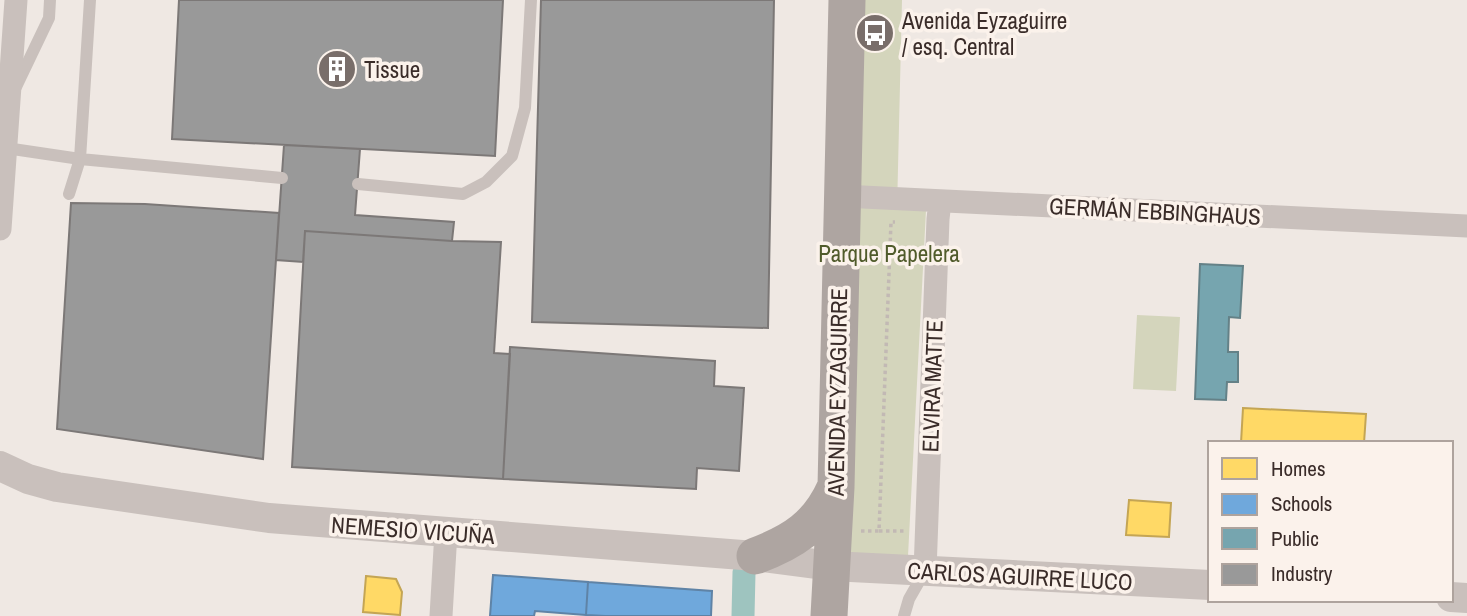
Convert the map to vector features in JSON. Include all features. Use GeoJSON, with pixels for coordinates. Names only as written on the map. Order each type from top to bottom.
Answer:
{"type":"FeatureCollection","features":[{"type":"Feature","properties":{"kind":"main road","name":"AVENIDA EYZAGUIRRE"},"geometry":{"type":"LineString","coordinates":[[829,616],[836,487],[847,0]]}},
{"type":"Feature","properties":{"kind":"main road"},"geometry":{"type":"LineString","coordinates":[[755,556],[783,545],[809,527],[829,502],[836,487]]}},
{"type":"Feature","properties":{"kind":"street"},"geometry":{"type":"LineString","coordinates":[[0,229],[9,103],[10,12]]}},
{"type":"Feature","properties":{"kind":"street","name":"GERMÁN EBBINGHAUS"},"geometry":{"type":"LineString","coordinates":[[842,196],[1467,226]]}},
{"type":"Feature","properties":{"kind":"street","name":"ELVIRA MATTE"},"geometry":{"type":"LineString","coordinates":[[925,571],[940,201]]}},
{"type":"Feature","properties":{"kind":"street","name":"NEMESIO VICUÑA"},"geometry":{"type":"LineString","coordinates":[[0,466],[28,479],[57,487],[222,512],[315,523],[755,556],[831,566]]}},
{"type":"Feature","properties":{"kind":"street"},"geometry":{"type":"LineString","coordinates":[[441,616],[446,532]]}},
{"type":"Feature","properties":{"kind":"street","name":"CARLOS AGUIRRE LUCO"},"geometry":{"type":"LineString","coordinates":[[831,566],[1208,585]]}},
{"type":"Feature","properties":{"kind":"lane"},"geometry":{"type":"LineString","coordinates":[[9,103],[48,18],[50,0]]}},
{"type":"Feature","properties":{"kind":"lane"},"geometry":{"type":"LineString","coordinates":[[68,194],[80,159],[90,0]]}},
{"type":"Feature","properties":{"kind":"lane"},"geometry":{"type":"LineString","coordinates":[[358,184],[463,194],[485,182],[512,156],[525,108],[531,0]]}},
{"type":"Feature","properties":{"kind":"lane"},"geometry":{"type":"LineString","coordinates":[[6,148],[80,159],[282,178]]}},
{"type":"Feature","properties":{"kind":"lane"},"geometry":{"type":"LineString","coordinates":[[904,616],[909,599],[925,571]]}},
{"type":"Feature","properties":{"kind":"path"},"geometry":{"type":"LineString","coordinates":[[833,530],[879,531],[891,222],[901,222]]}},
{"type":"Feature","properties":{"kind":"green space","name":"Parque Papelera"},"geometry":{"type":"Polygon","coordinates":[[[865,0],[902,0],[897,210],[926,210],[908,556],[841,553],[865,0]]]}},
{"type":"Feature","properties":{"kind":"green space"},"geometry":{"type":"Polygon","coordinates":[[[1137,315],[1180,317],[1176,391],[1133,389],[1137,315]]]}},
{"type":"Feature","properties":{"kind":"building: Homes"},"geometry":{"type":"Polygon","coordinates":[[[1243,408],[1366,414],[1364,441],[1241,441],[1243,408]]]}},
{"type":"Feature","properties":{"kind":"building: Homes"},"geometry":{"type":"Polygon","coordinates":[[[1129,500],[1171,503],[1169,537],[1126,535],[1129,500]]]}},
{"type":"Feature","properties":{"kind":"building: Homes"},"geometry":{"type":"Polygon","coordinates":[[[366,576],[396,579],[402,592],[400,615],[363,612],[366,576]]]}},
{"type":"Feature","properties":{"kind":"building: Schools"},"geometry":{"type":"Polygon","coordinates":[[[493,575],[588,582],[586,615],[535,611],[534,616],[490,616],[493,575]]]}},
{"type":"Feature","properties":{"kind":"building: Schools"},"geometry":{"type":"Polygon","coordinates":[[[588,582],[712,591],[711,616],[586,615],[588,582]]]}},
{"type":"Feature","properties":{"kind":"building: Public"},"geometry":{"type":"Polygon","coordinates":[[[1200,264],[1243,266],[1240,318],[1229,317],[1228,352],[1238,352],[1238,382],[1227,382],[1226,400],[1195,399],[1200,264]]]}},
{"type":"Feature","properties":{"kind":"building: Industry","name":"Tissue"},"geometry":{"type":"Polygon","coordinates":[[[179,0],[503,0],[495,156],[172,139],[179,0]]]}},
{"type":"Feature","properties":{"kind":"building: Industry"},"geometry":{"type":"Polygon","coordinates":[[[541,0],[774,0],[768,328],[532,322],[541,0]]]}},
{"type":"Feature","properties":{"kind":"building: Industry"},"geometry":{"type":"Polygon","coordinates":[[[284,145],[360,149],[355,215],[454,222],[452,241],[305,231],[303,262],[276,260],[284,145]]]}},
{"type":"Feature","properties":{"kind":"building: Industry"},"geometry":{"type":"Polygon","coordinates":[[[71,203],[145,204],[279,213],[263,459],[57,429],[71,203]]]}},
{"type":"Feature","properties":{"kind":"building: Industry"},"geometry":{"type":"Polygon","coordinates":[[[305,231],[501,242],[494,353],[510,354],[503,479],[292,467],[305,231]]]}},
{"type":"Feature","properties":{"kind":"building: Industry"},"geometry":{"type":"Polygon","coordinates":[[[510,347],[715,361],[714,386],[744,388],[739,471],[697,468],[696,489],[503,479],[510,347]]]}},
{"type":"Feature","properties":{"kind":"waterway"},"geometry":{"type":"LineString","coordinates":[[743,616],[744,573]]}},
{"type":"Feature","properties":{"kind":"place","name":"Avenida Eyzaguirre / esq. Central"},"geometry":{"type":"Point","coordinates":[875,33]}},
{"type":"Feature","properties":{"kind":"place","name":"Tissue"},"geometry":{"type":"Point","coordinates":[337,69]}}]}
